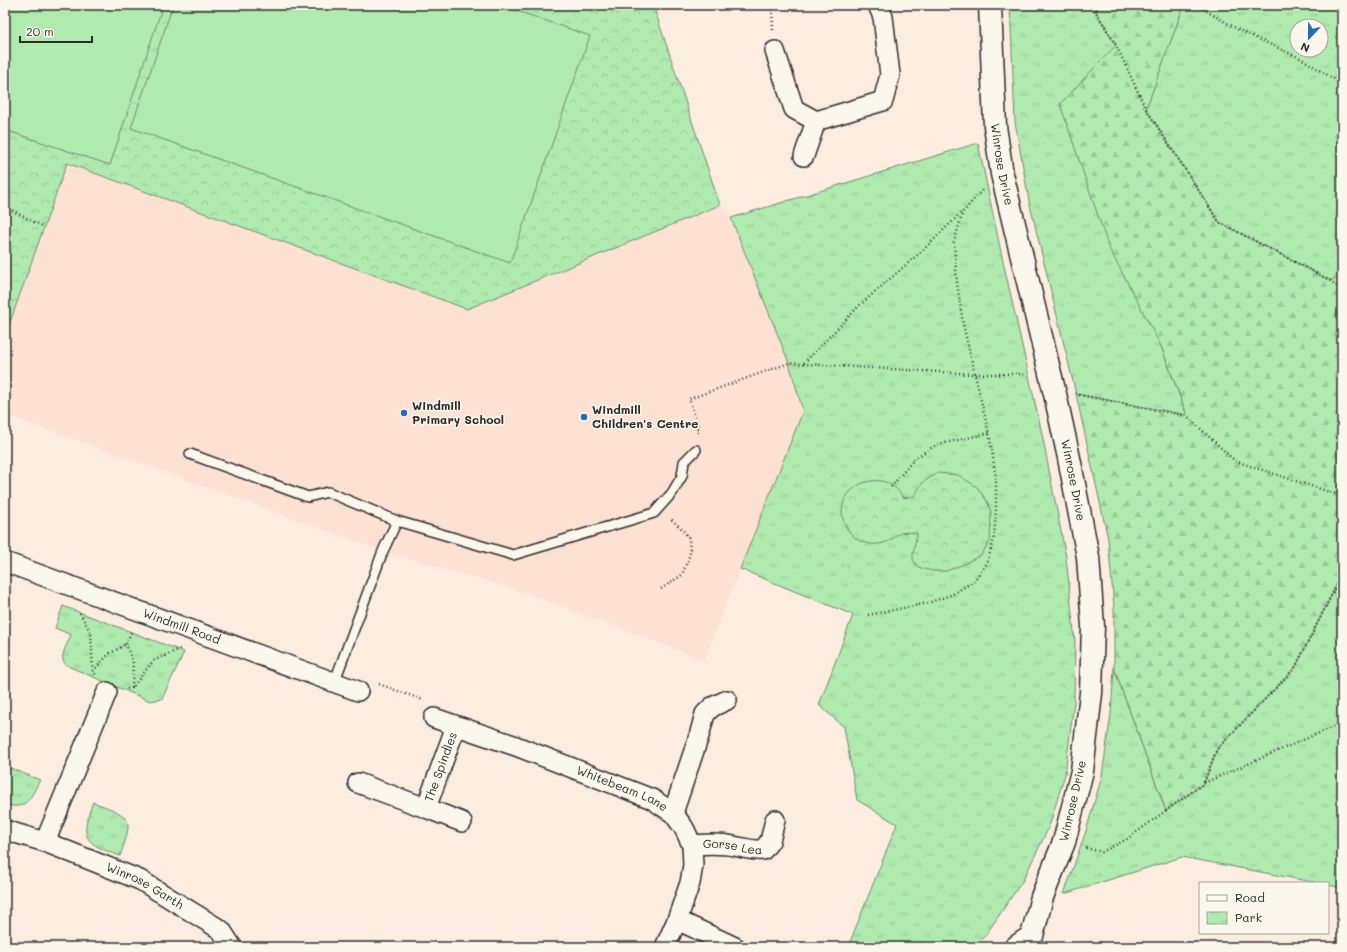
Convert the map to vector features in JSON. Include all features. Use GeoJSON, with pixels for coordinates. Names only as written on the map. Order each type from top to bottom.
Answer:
{"type":"FeatureCollection","features":[{"type":"Feature","properties":{"kind":"street"},"geometry":{"type":"LineString","coordinates":[[775,51],[794,109],[816,121],[883,101],[890,75],[883,17],[878,5]]}},
{"type":"Feature","properties":{"kind":"street","name":"Winrose Drive"},"geometry":{"type":"LineString","coordinates":[[990,5],[995,126],[1002,174],[1069,458],[1088,557],[1093,626],[1090,693],[1082,771],[1064,842],[1042,897],[1029,943]]}},
{"type":"Feature","properties":{"kind":"street"},"geometry":{"type":"LineString","coordinates":[[804,156],[816,121]]}},
{"type":"Feature","properties":{"kind":"street","name":"Windmill Road"},"geometry":{"type":"LineString","coordinates":[[5,562],[358,691]]}},
{"type":"Feature","properties":{"kind":"street"},"geometry":{"type":"LineString","coordinates":[[45,842],[107,692]]}},
{"type":"Feature","properties":{"kind":"street"},"geometry":{"type":"LineString","coordinates":[[673,813],[705,714],[712,707],[727,700]]}},
{"type":"Feature","properties":{"kind":"street","name":"Whitebeam Lane"},"geometry":{"type":"LineString","coordinates":[[434,718],[516,746],[652,799],[673,813],[684,828],[692,845],[693,865],[690,883],[677,920],[665,947]]}},
{"type":"Feature","properties":{"kind":"street","name":"The Spindles"},"geometry":{"type":"LineString","coordinates":[[426,808],[456,726]]}},
{"type":"Feature","properties":{"kind":"street","name":"The Spindles"},"geometry":{"type":"LineString","coordinates":[[358,783],[462,822]]}},
{"type":"Feature","properties":{"kind":"street","name":"Gorse Lea"},"geometry":{"type":"LineString","coordinates":[[692,845],[716,844],[735,846],[752,851],[763,850],[770,841],[775,820]]}},
{"type":"Feature","properties":{"kind":"street","name":"Winrose Garth"},"geometry":{"type":"LineString","coordinates":[[5,830],[45,842],[140,880],[221,930],[232,947]]}},
{"type":"Feature","properties":{"kind":"street"},"geometry":{"type":"LineString","coordinates":[[677,920],[735,947]]}},
{"type":"Feature","properties":{"kind":"lane"},"geometry":{"type":"LineString","coordinates":[[190,454],[308,497],[328,492],[397,521],[513,555],[654,512],[672,493],[682,476],[684,462],[696,450]]}},
{"type":"Feature","properties":{"kind":"lane"},"geometry":{"type":"LineString","coordinates":[[334,683],[383,551],[397,521]]}},
{"type":"Feature","properties":{"kind":"path"},"geometry":{"type":"LineString","coordinates":[[1087,5],[1096,12],[1116,45],[1146,109],[1219,222],[1331,281],[1342,290]]}},
{"type":"Feature","properties":{"kind":"path"},"geometry":{"type":"LineString","coordinates":[[1096,12],[1097,5]]}},
{"type":"Feature","properties":{"kind":"path"},"geometry":{"type":"LineString","coordinates":[[1196,5],[1239,30],[1302,59],[1342,84]]}},
{"type":"Feature","properties":{"kind":"path"},"geometry":{"type":"LineString","coordinates":[[804,364],[860,306],[963,212],[984,188],[1002,174]]}},
{"type":"Feature","properties":{"kind":"path"},"geometry":{"type":"LineString","coordinates":[[5,207],[44,227]]}},
{"type":"Feature","properties":{"kind":"path"},"geometry":{"type":"LineString","coordinates":[[868,615],[928,603],[953,594],[974,582],[987,563],[994,539],[996,478],[989,433],[963,324],[954,242],[963,212]]}},
{"type":"Feature","properties":{"kind":"path"},"geometry":{"type":"LineString","coordinates":[[696,450],[698,438],[697,422],[689,399],[789,363],[974,374],[1052,384],[1076,394],[1187,416],[1234,461],[1342,496]]}},
{"type":"Feature","properties":{"kind":"path"},"geometry":{"type":"LineString","coordinates":[[891,487],[915,458],[936,444],[989,433]]}},
{"type":"Feature","properties":{"kind":"path"},"geometry":{"type":"LineString","coordinates":[[654,512],[668,516],[682,528],[689,538],[690,554],[682,575],[661,590]]}},
{"type":"Feature","properties":{"kind":"path"},"geometry":{"type":"LineString","coordinates":[[1204,783],[1217,749],[1295,668],[1342,574]]}},
{"type":"Feature","properties":{"kind":"path"},"geometry":{"type":"LineString","coordinates":[[63,583],[91,633],[93,671],[107,692],[132,688],[153,661],[209,637]]}},
{"type":"Feature","properties":{"kind":"path"},"geometry":{"type":"LineString","coordinates":[[93,671],[110,654],[126,644],[133,663],[132,688]]}},
{"type":"Feature","properties":{"kind":"path"},"geometry":{"type":"LineString","coordinates":[[358,691],[372,696],[377,683],[439,706],[434,718]]}},
{"type":"Feature","properties":{"kind":"path"},"geometry":{"type":"LineString","coordinates":[[1064,842],[1102,852],[1127,839],[1204,783],[1342,724]]}},
{"type":"Feature","properties":{"kind":"shaded area","name":"Windmill Primary School"},"geometry":{"type":"Polygon","coordinates":[[[67,163],[467,309],[720,205],[731,218],[789,363],[803,411],[704,660],[527,593],[383,551],[5,414],[5,336],[67,163]]]}},
{"type":"Feature","properties":{"kind":"green space"},"geometry":{"type":"Polygon","coordinates":[[[5,5],[653,5],[720,205],[467,309],[67,163],[5,336],[5,5]]]}},
{"type":"Feature","properties":{"kind":"green space"},"geometry":{"type":"Polygon","coordinates":[[[5,5],[163,5],[110,165],[5,130],[5,5]]]}},
{"type":"Feature","properties":{"kind":"green space"},"geometry":{"type":"Polygon","coordinates":[[[173,5],[500,5],[590,36],[510,263],[131,128],[173,5]]]}},
{"type":"Feature","properties":{"kind":"green space"},"geometry":{"type":"Polygon","coordinates":[[[1010,5],[1097,5],[1096,12],[1116,45],[1161,346],[1187,416],[1076,394],[1029,201],[1015,122],[1010,5]]]}},
{"type":"Feature","properties":{"kind":"green space"},"geometry":{"type":"Polygon","coordinates":[[[1097,5],[1184,5],[1146,109],[1219,222],[1331,281],[1342,273],[1342,574],[1295,668],[1217,749],[1204,783],[1166,811],[1114,668],[1114,607],[1108,539],[1076,394],[1187,415],[1161,346],[1109,248],[1060,104],[1116,45],[1096,12],[1097,5]]]}},
{"type":"Feature","properties":{"kind":"green space"},"geometry":{"type":"Polygon","coordinates":[[[1184,5],[1342,5],[1342,273],[1331,281],[1219,222],[1146,109],[1184,5]]]}},
{"type":"Feature","properties":{"kind":"green space"},"geometry":{"type":"Polygon","coordinates":[[[978,143],[1041,429],[1066,557],[1075,642],[1074,702],[1065,774],[1049,827],[1023,880],[985,936],[971,947],[848,947],[897,824],[857,800],[844,727],[819,705],[853,615],[740,569],[803,411],[789,363],[731,218],[978,143]]]}},
{"type":"Feature","properties":{"kind":"green space"},"geometry":{"type":"Polygon","coordinates":[[[938,473],[958,475],[977,487],[987,501],[991,512],[990,541],[981,555],[946,571],[932,571],[918,567],[913,560],[917,533],[901,533],[887,542],[874,544],[864,543],[858,540],[848,530],[842,516],[843,503],[849,493],[859,485],[870,481],[882,481],[894,487],[903,498],[914,496],[923,482],[938,473]]]}},
{"type":"Feature","properties":{"kind":"green space"},"geometry":{"type":"Polygon","coordinates":[[[1342,574],[1342,888],[1329,885],[1329,882],[1313,882],[1182,857],[1064,894],[1086,831],[1102,776],[1111,714],[1114,668],[1166,811],[1204,783],[1217,749],[1295,668],[1342,574]]]}},
{"type":"Feature","properties":{"kind":"green space"},"geometry":{"type":"Polygon","coordinates":[[[63,606],[184,652],[162,699],[150,701],[65,664],[63,654],[71,635],[55,628],[63,606]]]}},
{"type":"Feature","properties":{"kind":"green space"},"geometry":{"type":"Polygon","coordinates":[[[5,766],[40,780],[31,797],[23,804],[18,806],[5,804],[5,766]]]}},
{"type":"Feature","properties":{"kind":"green space"},"geometry":{"type":"Polygon","coordinates":[[[93,802],[121,814],[128,822],[127,835],[120,856],[99,847],[92,843],[88,838],[86,824],[93,802]]]}},
{"type":"Feature","properties":{"kind":"place","name":"Windmill Primary School"},"geometry":{"type":"Point","coordinates":[404,413]}},
{"type":"Feature","properties":{"kind":"place","name":"Windmill Children's Centre"},"geometry":{"type":"Point","coordinates":[584,417]}}]}
